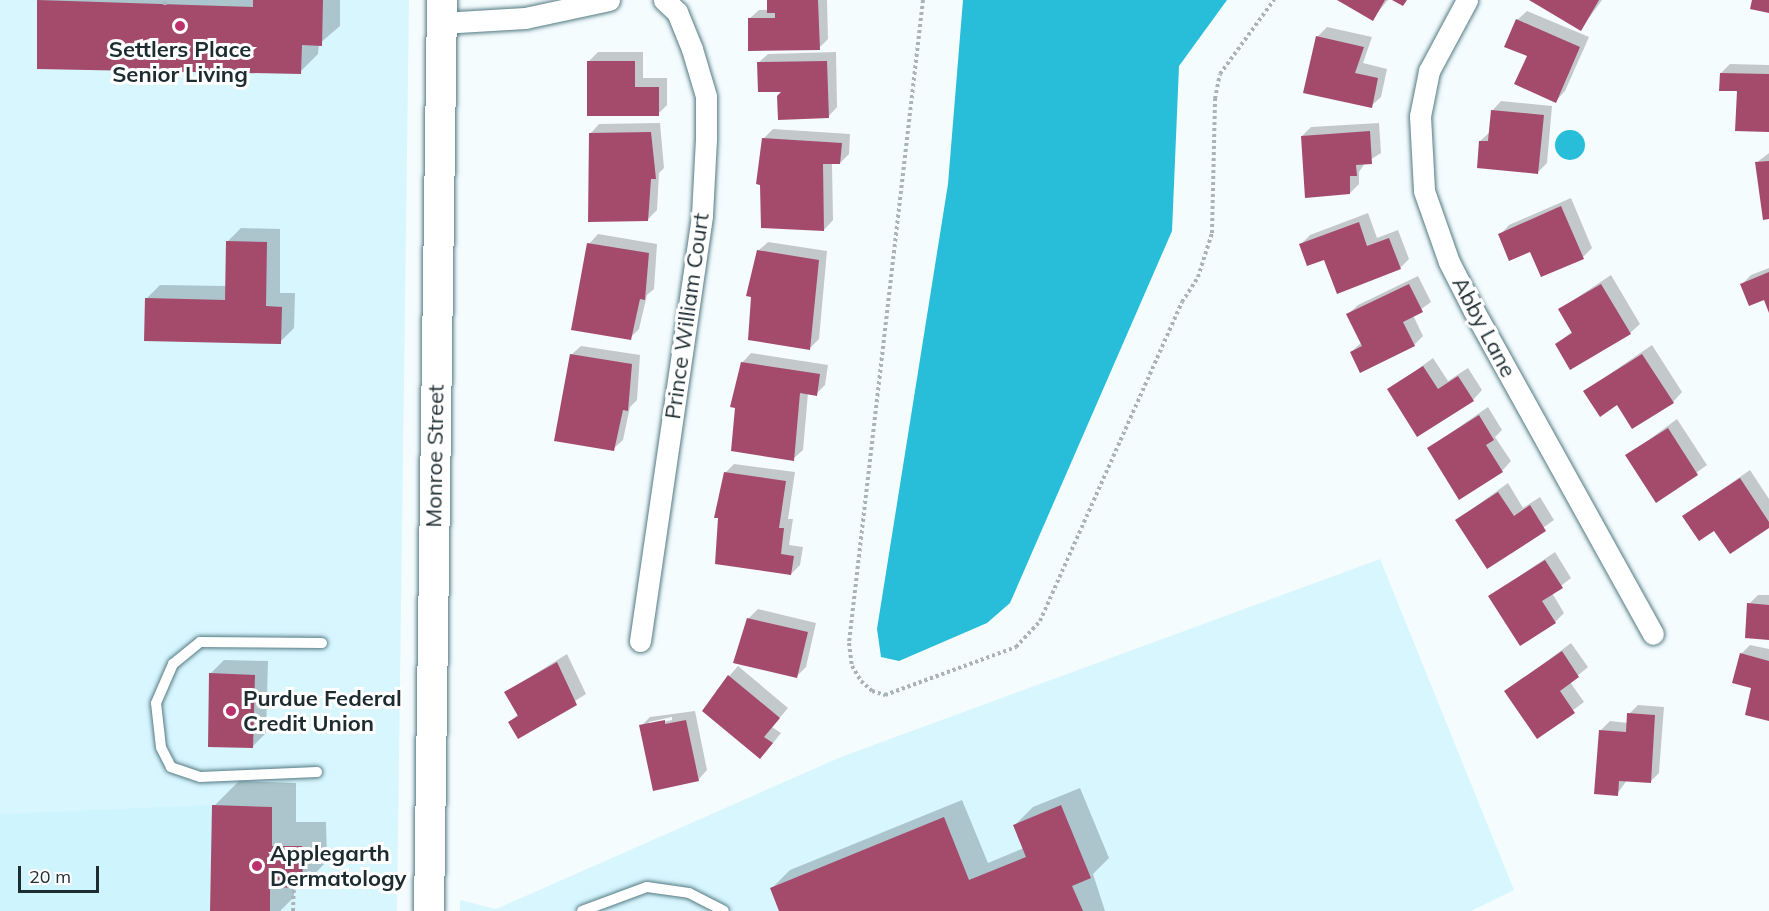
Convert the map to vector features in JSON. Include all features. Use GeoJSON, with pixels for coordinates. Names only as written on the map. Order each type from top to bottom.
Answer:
{"type":"FeatureCollection","features":[{"type":"Feature","properties":{"kind":"main road","name":"Monroe Street"},"geometry":{"type":"LineString","coordinates":[[429,911],[442,12]]}},
{"type":"Feature","properties":{"kind":"street"},"geometry":{"type":"LineString","coordinates":[[442,12],[525,18],[609,0]]}},
{"type":"Feature","properties":{"kind":"street","name":"Prince William Court"},"geometry":{"type":"LineString","coordinates":[[640,641],[702,214],[706,139],[706,96],[692,49],[677,12],[664,0]]}},
{"type":"Feature","properties":{"kind":"street","name":"Abby Lane"},"geometry":{"type":"LineString","coordinates":[[1467,0],[1429,71],[1420,116],[1424,191],[1449,262],[1653,634]]}},
{"type":"Feature","properties":{"kind":"lane"},"geometry":{"type":"LineString","coordinates":[[317,772],[200,777],[171,767],[161,747],[156,703],[173,664],[200,642],[322,643]]}},
{"type":"Feature","properties":{"kind":"lane"},"geometry":{"type":"LineString","coordinates":[[582,911],[647,887],[689,893],[724,911]]}},
{"type":"Feature","properties":{"kind":"path"},"geometry":{"type":"LineString","coordinates":[[922,0],[849,643],[852,666],[861,681],[872,691],[885,695],[1016,647],[1040,621],[1182,302],[1198,276],[1212,233],[1215,99],[1220,74],[1274,0]]}},
{"type":"Feature","properties":{"kind":"path"},"geometry":{"type":"LineString","coordinates":[[293,911],[294,887]]}},
{"type":"Feature","properties":{"kind":"shaded area"},"geometry":{"type":"Polygon","coordinates":[[[0,0],[409,0],[397,911],[0,911],[0,0]]]}},
{"type":"Feature","properties":{"kind":"shaded area"},"geometry":{"type":"Polygon","coordinates":[[[1380,559],[1514,890],[1471,911],[460,911],[460,900],[496,909],[841,757],[1380,559]]]}},
{"type":"Feature","properties":{"kind":"shaded area"},"geometry":{"type":"Polygon","coordinates":[[[212,805],[210,911],[0,911],[0,814],[212,805]]]}},
{"type":"Feature","properties":{"kind":"water"},"geometry":{"type":"Polygon","coordinates":[[[963,0],[1227,0],[1179,66],[1172,231],[1010,603],[987,623],[899,661],[881,657],[877,629],[948,184],[963,0]]]}},
{"type":"Feature","properties":{"kind":"water"},"geometry":{"type":"Polygon","coordinates":[[[1570,130],[1581,134],[1585,145],[1581,156],[1570,160],[1559,156],[1555,145],[1559,134],[1570,130]]]}},
{"type":"Feature","properties":{"kind":"building","name":"Settlers Place Senior Living"},"geometry":{"type":"Polygon","coordinates":[[[37,0],[253,7],[253,0],[323,0],[322,46],[302,45],[301,74],[37,69],[37,0]]]}},
{"type":"Feature","properties":{"kind":"building"},"geometry":{"type":"Polygon","coordinates":[[[767,0],[818,0],[820,50],[748,51],[748,18],[775,18],[775,13],[767,13],[767,0]]]}},
{"type":"Feature","properties":{"kind":"building"},"geometry":{"type":"Polygon","coordinates":[[[1337,0],[1385,0],[1373,21],[1337,0]]]}},
{"type":"Feature","properties":{"kind":"building"},"geometry":{"type":"Polygon","coordinates":[[[1392,0],[1407,0],[1403,6],[1392,0]]]}},
{"type":"Feature","properties":{"kind":"building"},"geometry":{"type":"Polygon","coordinates":[[[1529,0],[1599,0],[1581,31],[1529,0]]]}},
{"type":"Feature","properties":{"kind":"building"},"geometry":{"type":"Polygon","coordinates":[[[1752,0],[1769,0],[1769,13],[1750,9],[1752,0]]]}},
{"type":"Feature","properties":{"kind":"building"},"geometry":{"type":"Polygon","coordinates":[[[1516,19],[1580,47],[1556,103],[1514,84],[1527,56],[1504,47],[1516,19]]]}},
{"type":"Feature","properties":{"kind":"building"},"geometry":{"type":"Polygon","coordinates":[[[1316,36],[1364,47],[1355,73],[1378,78],[1372,108],[1303,93],[1316,36]]]}},
{"type":"Feature","properties":{"kind":"building"},"geometry":{"type":"Polygon","coordinates":[[[587,61],[635,61],[635,87],[659,87],[659,116],[587,116],[587,61]]]}},
{"type":"Feature","properties":{"kind":"building"},"geometry":{"type":"Polygon","coordinates":[[[827,61],[829,118],[778,120],[777,96],[781,92],[758,92],[757,62],[827,61]]]}},
{"type":"Feature","properties":{"kind":"building"},"geometry":{"type":"Polygon","coordinates":[[[1720,73],[1769,74],[1769,132],[1735,131],[1737,91],[1719,91],[1720,73]]]}},
{"type":"Feature","properties":{"kind":"building"},"geometry":{"type":"Polygon","coordinates":[[[1491,110],[1544,115],[1538,174],[1477,168],[1479,141],[1488,141],[1491,110]]]}},
{"type":"Feature","properties":{"kind":"building"},"geometry":{"type":"Polygon","coordinates":[[[1370,131],[1372,164],[1356,165],[1357,176],[1350,176],[1350,194],[1305,198],[1301,136],[1370,131]]]}},
{"type":"Feature","properties":{"kind":"building"},"geometry":{"type":"Polygon","coordinates":[[[651,132],[656,179],[651,179],[648,221],[588,222],[589,133],[651,132]]]}},
{"type":"Feature","properties":{"kind":"building"},"geometry":{"type":"Polygon","coordinates":[[[762,138],[842,143],[840,164],[823,164],[824,231],[761,228],[760,185],[756,184],[762,138]]]}},
{"type":"Feature","properties":{"kind":"building"},"geometry":{"type":"Polygon","coordinates":[[[1769,161],[1769,219],[1763,220],[1755,162],[1769,161]]]}},
{"type":"Feature","properties":{"kind":"building"},"geometry":{"type":"Polygon","coordinates":[[[1561,206],[1584,259],[1541,277],[1530,252],[1509,261],[1498,234],[1561,206]]]}},
{"type":"Feature","properties":{"kind":"building"},"geometry":{"type":"Polygon","coordinates":[[[1359,222],[1367,246],[1389,238],[1401,269],[1337,294],[1324,260],[1307,266],[1299,244],[1359,222]]]}},
{"type":"Feature","properties":{"kind":"building"},"geometry":{"type":"Polygon","coordinates":[[[226,241],[267,242],[266,306],[282,307],[281,344],[144,341],[145,298],[225,300],[226,241]]]}},
{"type":"Feature","properties":{"kind":"building"},"geometry":{"type":"Polygon","coordinates":[[[587,243],[649,253],[645,300],[640,299],[631,340],[571,330],[587,243]]]}},
{"type":"Feature","properties":{"kind":"building"},"geometry":{"type":"Polygon","coordinates":[[[757,250],[819,260],[810,350],[748,340],[751,297],[746,296],[757,250]]]}},
{"type":"Feature","properties":{"kind":"building"},"geometry":{"type":"Polygon","coordinates":[[[1769,272],[1769,313],[1764,300],[1749,306],[1740,284],[1769,272]]]}},
{"type":"Feature","properties":{"kind":"building"},"geometry":{"type":"Polygon","coordinates":[[[1409,284],[1423,312],[1403,322],[1415,346],[1360,373],[1350,352],[1362,346],[1346,314],[1409,284]]]}},
{"type":"Feature","properties":{"kind":"building"},"geometry":{"type":"Polygon","coordinates":[[[1601,284],[1631,334],[1570,370],[1555,344],[1572,333],[1558,309],[1601,284]]]}},
{"type":"Feature","properties":{"kind":"building"},"geometry":{"type":"Polygon","coordinates":[[[570,354],[632,364],[628,411],[623,410],[614,451],[554,441],[570,354]]]}},
{"type":"Feature","properties":{"kind":"building"},"geometry":{"type":"Polygon","coordinates":[[[1642,354],[1674,403],[1632,429],[1617,405],[1600,417],[1583,391],[1642,354]]]}},
{"type":"Feature","properties":{"kind":"building"},"geometry":{"type":"Polygon","coordinates":[[[741,362],[820,374],[817,396],[800,393],[794,461],[731,451],[735,408],[730,407],[741,362]]]}},
{"type":"Feature","properties":{"kind":"building"},"geometry":{"type":"Polygon","coordinates":[[[1423,366],[1438,389],[1458,376],[1474,401],[1417,437],[1387,389],[1423,366]]]}},
{"type":"Feature","properties":{"kind":"building"},"geometry":{"type":"Polygon","coordinates":[[[1479,415],[1494,440],[1486,445],[1503,472],[1459,500],[1427,448],[1479,415]]]}},
{"type":"Feature","properties":{"kind":"building"},"geometry":{"type":"Polygon","coordinates":[[[1668,428],[1698,475],[1656,503],[1625,455],[1668,428]]]}},
{"type":"Feature","properties":{"kind":"building"},"geometry":{"type":"Polygon","coordinates":[[[724,472],[786,481],[779,528],[784,528],[781,554],[794,556],[791,575],[715,564],[718,518],[714,518],[724,472]]]}},
{"type":"Feature","properties":{"kind":"building"},"geometry":{"type":"Polygon","coordinates":[[[1740,478],[1769,522],[1769,528],[1730,554],[1714,531],[1699,541],[1682,516],[1740,478]]]}},
{"type":"Feature","properties":{"kind":"building"},"geometry":{"type":"Polygon","coordinates":[[[1498,492],[1514,516],[1530,505],[1546,531],[1487,569],[1455,520],[1498,492]]]}},
{"type":"Feature","properties":{"kind":"building"},"geometry":{"type":"Polygon","coordinates":[[[1545,560],[1563,588],[1542,601],[1556,623],[1520,646],[1488,596],[1545,560]]]}},
{"type":"Feature","properties":{"kind":"building"},"geometry":{"type":"Polygon","coordinates":[[[1747,603],[1769,605],[1769,640],[1745,638],[1747,603]]]}},
{"type":"Feature","properties":{"kind":"building"},"geometry":{"type":"Polygon","coordinates":[[[747,618],[808,632],[797,678],[733,663],[747,618]]]}},
{"type":"Feature","properties":{"kind":"building"},"geometry":{"type":"Polygon","coordinates":[[[1562,651],[1579,677],[1560,691],[1575,713],[1537,739],[1504,691],[1562,651]]]}},
{"type":"Feature","properties":{"kind":"building"},"geometry":{"type":"Polygon","coordinates":[[[1740,653],[1769,661],[1769,721],[1745,715],[1751,688],[1732,683],[1740,653]]]}},
{"type":"Feature","properties":{"kind":"building"},"geometry":{"type":"Polygon","coordinates":[[[557,662],[577,705],[518,739],[508,722],[518,716],[504,692],[557,662]]]}},
{"type":"Feature","properties":{"kind":"building","name":"Purdue Federal Credit Union"},"geometry":{"type":"Polygon","coordinates":[[[209,673],[255,675],[253,748],[208,747],[209,673]]]}},
{"type":"Feature","properties":{"kind":"building"},"geometry":{"type":"Polygon","coordinates":[[[728,675],[780,718],[764,737],[773,743],[760,759],[702,711],[728,675]]]}},
{"type":"Feature","properties":{"kind":"building"},"geometry":{"type":"Polygon","coordinates":[[[1627,713],[1655,715],[1651,783],[1619,781],[1618,796],[1594,794],[1599,730],[1626,732],[1627,713]]]}},
{"type":"Feature","properties":{"kind":"building"},"geometry":{"type":"Polygon","coordinates":[[[665,720],[665,724],[686,720],[699,781],[653,791],[639,725],[665,720]]]}},
{"type":"Feature","properties":{"kind":"building","name":"Applegarth Dermatology"},"geometry":{"type":"Polygon","coordinates":[[[212,805],[272,807],[272,846],[302,846],[303,888],[270,887],[270,911],[210,911],[212,805]]]}},
{"type":"Feature","properties":{"kind":"building"},"geometry":{"type":"Polygon","coordinates":[[[1061,805],[1091,878],[1072,886],[1083,911],[779,911],[770,888],[944,817],[969,880],[1026,857],[1013,825],[1061,805]]]}},
{"type":"Feature","properties":{"kind":"place","name":"Settlers Place Senior Living"},"geometry":{"type":"Point","coordinates":[180,26]}},
{"type":"Feature","properties":{"kind":"place","name":"Purdue Federal Credit Union"},"geometry":{"type":"Point","coordinates":[231,711]}},
{"type":"Feature","properties":{"kind":"place","name":"Applegarth Dermatology"},"geometry":{"type":"Point","coordinates":[257,866]}}]}
